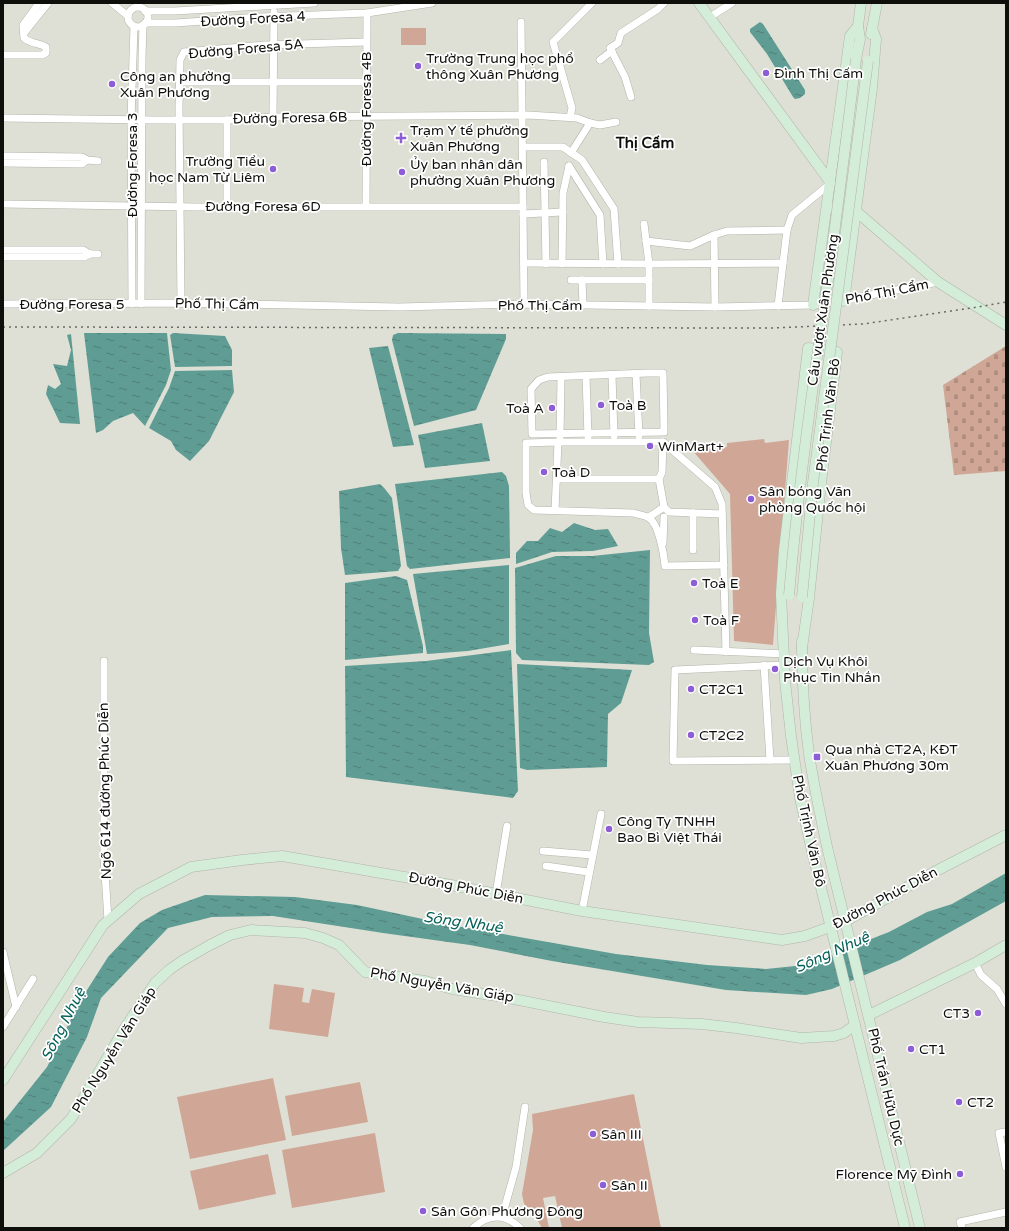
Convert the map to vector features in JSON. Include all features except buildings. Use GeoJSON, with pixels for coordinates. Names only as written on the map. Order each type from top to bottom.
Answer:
{"type":"FeatureCollection","features":[{"type":"Feature","properties":{"kind":"main road"},"geometry":{"type":"LineString","coordinates":[[699,3],[831,183]]}},
{"type":"Feature","properties":{"kind":"main road"},"geometry":{"type":"LineString","coordinates":[[813,305],[831,183],[850,36],[858,26],[861,3]]}},
{"type":"Feature","properties":{"kind":"main road","name":"Cầu vượt Xuân Phương"},"geometry":{"type":"LineString","coordinates":[[802,597],[814,475],[872,28],[877,3]]}},
{"type":"Feature","properties":{"kind":"main road","name":"Cầu vượt Xuân Phương"},"geometry":{"type":"LineString","coordinates":[[789,595],[793,547],[810,403],[856,59],[860,39],[858,26]]}},
{"type":"Feature","properties":{"kind":"main road"},"geometry":{"type":"LineString","coordinates":[[844,301],[857,212],[872,88],[876,39],[872,28]]}},
{"type":"Feature","properties":{"kind":"main road"},"geometry":{"type":"LineString","coordinates":[[827,207],[857,212],[938,282],[1006,325]]}},
{"type":"Feature","properties":{"kind":"main road","name":"Phố Trịnh Văn Bô"},"geometry":{"type":"LineString","coordinates":[[802,648],[837,352],[808,348],[784,550],[781,594],[786,693],[800,798],[855,1024]]}},
{"type":"Feature","properties":{"kind":"main road","name":"Phố Trịnh Văn Bô"},"geometry":{"type":"LineString","coordinates":[[784,634],[789,595]]}},
{"type":"Feature","properties":{"kind":"main road","name":"Phố Trịnh Văn Bô"},"geometry":{"type":"LineString","coordinates":[[802,597],[803,688],[809,755],[828,851],[869,1015]]}},
{"type":"Feature","properties":{"kind":"main road","name":"Đường Phúc Diễn"},"geometry":{"type":"LineString","coordinates":[[3,1080],[103,924],[139,894],[191,867],[282,856],[451,885],[582,911],[782,940],[832,931],[847,925],[934,872],[1006,835]]}},
{"type":"Feature","properties":{"kind":"main road","name":"Phố Nguyễn Văn Giáp"},"geometry":{"type":"LineString","coordinates":[[3,1173],[37,1153],[70,1119],[126,1026],[156,983],[169,970],[182,961],[230,935],[250,930],[305,933],[323,938],[339,945],[365,972],[425,982],[452,989],[504,996],[604,1017],[638,1022],[702,1024],[801,1038],[834,1036],[844,1033],[855,1024]]}},
{"type":"Feature","properties":{"kind":"main road"},"geometry":{"type":"LineString","coordinates":[[869,1015],[975,963],[1006,945]]}},
{"type":"Feature","properties":{"kind":"main road","name":"Phố Trần Hữu Dực"},"geometry":{"type":"LineString","coordinates":[[869,1015],[920,1228]]}},
{"type":"Feature","properties":{"kind":"main road","name":"Phố Trần Hữu Dực"},"geometry":{"type":"LineString","coordinates":[[855,1024],[904,1228]]}},
{"type":"Feature","properties":{"kind":"street"},"geometry":{"type":"LineString","coordinates":[[3,55],[42,55],[46,53],[46,47],[28,41],[24,38],[23,25],[39,3]]}},
{"type":"Feature","properties":{"kind":"street"},"geometry":{"type":"LineString","coordinates":[[24,33],[48,3]]}},
{"type":"Feature","properties":{"kind":"street"},"geometry":{"type":"LineString","coordinates":[[112,3],[128,16],[130,22],[134,26],[144,24],[148,16],[143,8],[134,5],[128,16]]}},
{"type":"Feature","properties":{"kind":"street","name":"Đường Foresa 4"},"geometry":{"type":"LineString","coordinates":[[145,11],[175,11],[314,3]]}},
{"type":"Feature","properties":{"kind":"street","name":"Đường Foresa 4"},"geometry":{"type":"LineString","coordinates":[[144,24],[176,24],[274,17],[367,13],[432,3]]}},
{"type":"Feature","properties":{"kind":"street"},"geometry":{"type":"LineString","coordinates":[[573,117],[572,108],[553,42],[592,3]]}},
{"type":"Feature","properties":{"kind":"street"},"geometry":{"type":"LineString","coordinates":[[631,97],[625,77],[610,48],[618,43],[621,33],[658,9],[664,3]]}},
{"type":"Feature","properties":{"kind":"street"},"geometry":{"type":"LineString","coordinates":[[710,17],[732,3]]}},
{"type":"Feature","properties":{"kind":"street"},"geometry":{"type":"LineString","coordinates":[[273,6],[273,117]]}},
{"type":"Feature","properties":{"kind":"street","name":"Đường Foresa 4B"},"geometry":{"type":"LineString","coordinates":[[366,206],[367,13]]}},
{"type":"Feature","properties":{"kind":"street"},"geometry":{"type":"LineString","coordinates":[[521,22],[524,304]]}},
{"type":"Feature","properties":{"kind":"street","name":"Đường Foresa 3"},"geometry":{"type":"LineString","coordinates":[[141,304],[141,120],[144,24]]}},
{"type":"Feature","properties":{"kind":"street","name":"Đường Foresa 3"},"geometry":{"type":"LineString","coordinates":[[132,304],[131,120],[134,26]]}},
{"type":"Feature","properties":{"kind":"street","name":"Đường Foresa 5A"},"geometry":{"type":"LineString","coordinates":[[181,303],[179,120],[180,60],[184,52],[274,45],[366,42]]}},
{"type":"Feature","properties":{"kind":"street"},"geometry":{"type":"LineString","coordinates":[[600,60],[612,51]]}},
{"type":"Feature","properties":{"kind":"street"},"geometry":{"type":"LineString","coordinates":[[180,82],[366,82]]}},
{"type":"Feature","properties":{"kind":"street","name":"Đường Foresa 6B"},"geometry":{"type":"LineString","coordinates":[[3,118],[227,120],[273,117],[522,115],[573,117],[590,123]]}},
{"type":"Feature","properties":{"kind":"street"},"geometry":{"type":"LineString","coordinates":[[226,206],[227,120]]}},
{"type":"Feature","properties":{"kind":"street"},"geometry":{"type":"LineString","coordinates":[[571,153],[590,123],[600,125],[616,122]]}},
{"type":"Feature","properties":{"kind":"street"},"geometry":{"type":"LineString","coordinates":[[523,148],[563,147],[582,160],[614,209],[618,264]]}},
{"type":"Feature","properties":{"kind":"street"},"geometry":{"type":"LineString","coordinates":[[3,156],[82,157],[87,160],[98,161]]}},
{"type":"Feature","properties":{"kind":"street"},"geometry":{"type":"LineString","coordinates":[[3,163],[82,164],[87,160]]}},
{"type":"Feature","properties":{"kind":"street"},"geometry":{"type":"LineString","coordinates":[[544,162],[546,264]]}},
{"type":"Feature","properties":{"kind":"street"},"geometry":{"type":"LineString","coordinates":[[562,264],[563,193],[569,166],[600,215],[603,264]]}},
{"type":"Feature","properties":{"kind":"street"},"geometry":{"type":"LineString","coordinates":[[778,306],[787,230],[792,215],[831,183]]}},
{"type":"Feature","properties":{"kind":"street","name":"Đường Foresa 6D"},"geometry":{"type":"LineString","coordinates":[[3,204],[366,206],[523,210],[545,213],[563,212]]}},
{"type":"Feature","properties":{"kind":"street"},"geometry":{"type":"LineString","coordinates":[[644,224],[649,264],[649,306]]}},
{"type":"Feature","properties":{"kind":"street"},"geometry":{"type":"LineString","coordinates":[[646,241],[690,246],[727,231],[787,230]]}},
{"type":"Feature","properties":{"kind":"street"},"geometry":{"type":"LineString","coordinates":[[714,235],[713,264],[715,307]]}},
{"type":"Feature","properties":{"kind":"street"},"geometry":{"type":"LineString","coordinates":[[3,250],[83,250],[90,254]]}},
{"type":"Feature","properties":{"kind":"street"},"geometry":{"type":"LineString","coordinates":[[3,257],[84,257],[90,254],[98,254]]}},
{"type":"Feature","properties":{"kind":"street"},"geometry":{"type":"LineString","coordinates":[[524,263],[783,263]]}},
{"type":"Feature","properties":{"kind":"street"},"geometry":{"type":"LineString","coordinates":[[570,280],[649,280]]}},
{"type":"Feature","properties":{"kind":"street"},"geometry":{"type":"LineString","coordinates":[[582,280],[583,305]]}},
{"type":"Feature","properties":{"kind":"street","name":"Phố Thị Cẩm"},"geometry":{"type":"LineString","coordinates":[[141,304],[181,303],[399,307],[524,304],[715,307],[778,306],[813,305],[844,301],[938,282]]}},
{"type":"Feature","properties":{"kind":"street","name":"Đường Foresa 5"},"geometry":{"type":"LineString","coordinates":[[3,304],[141,304]]}},
{"type":"Feature","properties":{"kind":"street"},"geometry":{"type":"LineString","coordinates":[[663,373],[664,432],[532,434],[531,389],[539,380],[548,377],[636,374],[663,373]]}},
{"type":"Feature","properties":{"kind":"street"},"geometry":{"type":"LineString","coordinates":[[636,374],[639,442]]}},
{"type":"Feature","properties":{"kind":"street"},"geometry":{"type":"LineString","coordinates":[[612,375],[614,442]]}},
{"type":"Feature","properties":{"kind":"street"},"geometry":{"type":"LineString","coordinates":[[586,376],[588,442]]}},
{"type":"Feature","properties":{"kind":"street"},"geometry":{"type":"LineString","coordinates":[[555,510],[559,442],[561,433],[561,377]]}},
{"type":"Feature","properties":{"kind":"street"},"geometry":{"type":"LineString","coordinates":[[663,442],[662,472],[659,479],[666,512],[663,547],[665,566],[724,564]]}},
{"type":"Feature","properties":{"kind":"street"},"geometry":{"type":"LineString","coordinates":[[722,514],[666,512],[649,517],[633,513],[534,510],[528,505],[526,493],[526,443],[663,442],[715,487],[722,504],[726,652]]}},
{"type":"Feature","properties":{"kind":"street"},"geometry":{"type":"LineString","coordinates":[[557,479],[659,479]]}},
{"type":"Feature","properties":{"kind":"street"},"geometry":{"type":"LineString","coordinates":[[655,526],[666,512]]}},
{"type":"Feature","properties":{"kind":"street"},"geometry":{"type":"LineString","coordinates":[[693,513],[693,550]]}},
{"type":"Feature","properties":{"kind":"street"},"geometry":{"type":"LineString","coordinates":[[649,517],[655,526],[663,547]]}},
{"type":"Feature","properties":{"kind":"street"},"geometry":{"type":"LineString","coordinates":[[694,650],[726,652],[785,660]]}},
{"type":"Feature","properties":{"kind":"street"},"geometry":{"type":"LineString","coordinates":[[785,660],[764,665],[675,670],[673,761],[794,760]]}},
{"type":"Feature","properties":{"kind":"street","name":"Ngõ 614 đường Phúc Diễn"},"geometry":{"type":"LineString","coordinates":[[104,662],[104,858],[108,920]]}},
{"type":"Feature","properties":{"kind":"street"},"geometry":{"type":"LineString","coordinates":[[764,665],[770,760]]}},
{"type":"Feature","properties":{"kind":"street"},"geometry":{"type":"LineString","coordinates":[[582,911],[588,872],[601,814]]}},
{"type":"Feature","properties":{"kind":"street"},"geometry":{"type":"LineString","coordinates":[[496,894],[507,826]]}},
{"type":"Feature","properties":{"kind":"street"},"geometry":{"type":"LineString","coordinates":[[543,851],[592,855]]}},
{"type":"Feature","properties":{"kind":"street"},"geometry":{"type":"LineString","coordinates":[[546,866],[588,872]]}},
{"type":"Feature","properties":{"kind":"street"},"geometry":{"type":"LineString","coordinates":[[3,952],[16,1007]]}},
{"type":"Feature","properties":{"kind":"street"},"geometry":{"type":"LineString","coordinates":[[975,963],[981,975],[997,989],[1006,1004]]}},
{"type":"Feature","properties":{"kind":"street"},"geometry":{"type":"LineString","coordinates":[[3,1027],[33,979]]}},
{"type":"Feature","properties":{"kind":"street"},"geometry":{"type":"LineString","coordinates":[[502,1217],[516,1167],[525,1107]]}},
{"type":"Feature","properties":{"kind":"street"},"geometry":{"type":"LineString","coordinates":[[1006,1132],[999,1133],[1006,1167]]}},
{"type":"Feature","properties":{"kind":"street"},"geometry":{"type":"LineString","coordinates":[[962,1228],[960,1222],[1006,1212]]}},
{"type":"Feature","properties":{"kind":"street"},"geometry":{"type":"LineString","coordinates":[[473,1228],[487,1218],[494,1217],[502,1217],[512,1221],[520,1228]]}},
{"type":"Feature","properties":{"kind":"green space"},"geometry":{"type":"Polygon","coordinates":[[[401,28],[426,28],[426,45],[401,45],[401,28]]]}},
{"type":"Feature","properties":{"kind":"green space"},"geometry":{"type":"Polygon","coordinates":[[[1006,346],[1006,471],[954,475],[943,385],[1006,346]]]}},
{"type":"Feature","properties":{"kind":"green space"},"geometry":{"type":"Polygon","coordinates":[[[764,439],[765,443],[789,440],[773,645],[734,641],[730,494],[692,450],[727,447],[727,443],[764,439]]]}},
{"type":"Feature","properties":{"kind":"green space"},"geometry":{"type":"Polygon","coordinates":[[[274,984],[304,988],[302,1002],[309,1003],[312,989],[335,993],[328,1037],[269,1029],[274,984]]]}},
{"type":"Feature","properties":{"kind":"green space"},"geometry":{"type":"Polygon","coordinates":[[[273,1078],[286,1140],[190,1159],[177,1097],[273,1078]]]}},
{"type":"Feature","properties":{"kind":"green space"},"geometry":{"type":"Polygon","coordinates":[[[360,1082],[368,1122],[292,1136],[285,1096],[360,1082]]]}},
{"type":"Feature","properties":{"kind":"green space"},"geometry":{"type":"Polygon","coordinates":[[[634,1094],[661,1228],[562,1228],[555,1196],[543,1198],[549,1228],[542,1228],[532,1211],[524,1204],[522,1194],[533,1130],[532,1114],[634,1094]]]}},
{"type":"Feature","properties":{"kind":"green space"},"geometry":{"type":"Polygon","coordinates":[[[375,1133],[385,1192],[292,1208],[282,1150],[375,1133]]]}},
{"type":"Feature","properties":{"kind":"green space"},"geometry":{"type":"Polygon","coordinates":[[[268,1154],[276,1194],[199,1210],[190,1171],[268,1154]]]}},
{"type":"Feature","properties":{"kind":"water"},"geometry":{"type":"Polygon","coordinates":[[[760,22],[763,24],[805,90],[805,94],[800,98],[795,99],[793,97],[767,54],[750,32],[750,29],[760,22]]]}},
{"type":"Feature","properties":{"kind":"water"},"geometry":{"type":"Polygon","coordinates":[[[84,333],[167,333],[171,370],[166,385],[145,426],[133,413],[113,421],[103,430],[96,433],[84,333]]]}},
{"type":"Feature","properties":{"kind":"water"},"geometry":{"type":"Polygon","coordinates":[[[173,333],[225,336],[232,350],[232,366],[175,367],[170,335],[173,333]]]}},
{"type":"Feature","properties":{"kind":"water"},"geometry":{"type":"Polygon","coordinates":[[[398,333],[506,334],[506,339],[476,410],[414,426],[392,340],[393,335],[398,333]]]}},
{"type":"Feature","properties":{"kind":"water"},"geometry":{"type":"Polygon","coordinates":[[[71,334],[80,424],[60,423],[46,394],[48,385],[55,389],[61,384],[53,364],[67,366],[71,350],[67,335],[71,334]]]}},
{"type":"Feature","properties":{"kind":"water"},"geometry":{"type":"Polygon","coordinates":[[[388,346],[414,445],[393,447],[369,348],[388,346]]]}},
{"type":"Feature","properties":{"kind":"water"},"geometry":{"type":"Polygon","coordinates":[[[232,370],[234,392],[209,441],[190,461],[176,450],[171,441],[149,428],[169,388],[175,371],[232,370]]]}},
{"type":"Feature","properties":{"kind":"water"},"geometry":{"type":"Polygon","coordinates":[[[482,423],[490,461],[425,468],[418,435],[482,423]]]}},
{"type":"Feature","properties":{"kind":"water"},"geometry":{"type":"Polygon","coordinates":[[[502,472],[506,476],[509,486],[510,558],[410,569],[407,566],[395,484],[502,472]]]}},
{"type":"Feature","properties":{"kind":"water"},"geometry":{"type":"Polygon","coordinates":[[[380,484],[392,498],[401,566],[398,571],[345,575],[341,548],[339,491],[380,484]]]}},
{"type":"Feature","properties":{"kind":"water"},"geometry":{"type":"Polygon","coordinates":[[[574,523],[595,530],[608,529],[618,546],[593,551],[552,552],[516,564],[516,553],[527,541],[538,541],[550,528],[562,532],[574,523]]]}},
{"type":"Feature","properties":{"kind":"water"},"geometry":{"type":"Polygon","coordinates":[[[650,550],[649,633],[654,662],[649,665],[522,660],[516,653],[515,568],[556,556],[592,556],[650,550]]]}},
{"type":"Feature","properties":{"kind":"water"},"geometry":{"type":"Polygon","coordinates":[[[509,565],[509,644],[468,651],[427,654],[413,574],[509,565]]]}},
{"type":"Feature","properties":{"kind":"water"},"geometry":{"type":"Polygon","coordinates":[[[396,576],[407,580],[423,646],[423,653],[345,660],[345,583],[396,576]]]}},
{"type":"Feature","properties":{"kind":"water"},"geometry":{"type":"Polygon","coordinates":[[[511,650],[518,791],[513,798],[346,777],[345,666],[426,661],[511,650]]]}},
{"type":"Feature","properties":{"kind":"water"},"geometry":{"type":"Polygon","coordinates":[[[517,664],[632,670],[621,703],[608,714],[607,767],[527,770],[520,768],[517,664]]]}},
{"type":"Feature","properties":{"kind":"water"},"geometry":{"type":"Polygon","coordinates":[[[1006,873],[1006,901],[900,960],[832,989],[806,995],[726,990],[552,961],[470,945],[273,916],[212,917],[168,928],[101,998],[87,1037],[51,1107],[3,1151],[3,1122],[47,1067],[80,1001],[108,957],[140,923],[162,910],[205,895],[295,897],[357,905],[451,925],[616,954],[707,965],[766,969],[805,965],[889,932],[927,912],[952,904],[1006,873]]]}},
{"type":"Feature","properties":{"kind":"railway"},"geometry":{"type":"LineString","coordinates":[[3,327],[772,328],[863,324],[1006,302]]}},
{"type":"Feature","properties":{"kind":"place","name":"Trường Trung học phổ thông Xuân Phương"},"geometry":{"type":"Point","coordinates":[418,66]}},
{"type":"Feature","properties":{"kind":"place","name":"Đình Thị Cấm"},"geometry":{"type":"Point","coordinates":[766,73]}},
{"type":"Feature","properties":{"kind":"place","name":"Công an phường Xuân Phương"},"geometry":{"type":"Point","coordinates":[112,84]}},
{"type":"Feature","properties":{"kind":"place","name":"Trạm Y tế phường Xuân Phương"},"geometry":{"type":"Point","coordinates":[401,138]}},
{"type":"Feature","properties":{"kind":"place","name":"Trường Tiểu học Nam Từ Liêm"},"geometry":{"type":"Point","coordinates":[273,169]}},
{"type":"Feature","properties":{"kind":"place","name":"Ủy ban nhân dân phường Xuân Phương"},"geometry":{"type":"Point","coordinates":[402,172]}},
{"type":"Feature","properties":{"kind":"place","name":"Toà B"},"geometry":{"type":"Point","coordinates":[601,405]}},
{"type":"Feature","properties":{"kind":"place","name":"Toà A"},"geometry":{"type":"Point","coordinates":[552,408]}},
{"type":"Feature","properties":{"kind":"place","name":"WinMart+"},"geometry":{"type":"Point","coordinates":[650,446]}},
{"type":"Feature","properties":{"kind":"place","name":"Toà D"},"geometry":{"type":"Point","coordinates":[544,472]}},
{"type":"Feature","properties":{"kind":"place","name":"Sân bóng Văn phòng Quốc hội"},"geometry":{"type":"Point","coordinates":[751,499]}},
{"type":"Feature","properties":{"kind":"place","name":"Toà E"},"geometry":{"type":"Point","coordinates":[694,583]}},
{"type":"Feature","properties":{"kind":"place","name":"Toà F"},"geometry":{"type":"Point","coordinates":[695,620]}},
{"type":"Feature","properties":{"kind":"place","name":"Dịch Vụ Khôi Phục Tin Nhắn"},"geometry":{"type":"Point","coordinates":[775,669]}},
{"type":"Feature","properties":{"kind":"place","name":"CT2C1"},"geometry":{"type":"Point","coordinates":[691,689]}},
{"type":"Feature","properties":{"kind":"place","name":"CT2C2"},"geometry":{"type":"Point","coordinates":[691,735]}},
{"type":"Feature","properties":{"kind":"place","name":"Qua nhà CT2A, KĐT Xuân Phương 30m"},"geometry":{"type":"Point","coordinates":[817,757]}},
{"type":"Feature","properties":{"kind":"place","name":"Công Ty TNHH Bao Bì Việt Thái"},"geometry":{"type":"Point","coordinates":[609,829]}},
{"type":"Feature","properties":{"kind":"place","name":"CT3"},"geometry":{"type":"Point","coordinates":[978,1013]}},
{"type":"Feature","properties":{"kind":"place","name":"CT1"},"geometry":{"type":"Point","coordinates":[911,1049]}},
{"type":"Feature","properties":{"kind":"place","name":"CT2"},"geometry":{"type":"Point","coordinates":[959,1102]}},
{"type":"Feature","properties":{"kind":"place","name":"Sân III"},"geometry":{"type":"Point","coordinates":[593,1134]}},
{"type":"Feature","properties":{"kind":"place","name":"Florence Mỹ Đình"},"geometry":{"type":"Point","coordinates":[960,1174]}},
{"type":"Feature","properties":{"kind":"place","name":"Sân II"},"geometry":{"type":"Point","coordinates":[603,1185]}},
{"type":"Feature","properties":{"kind":"place","name":"Sân Gôn Phương Đông"},"geometry":{"type":"Point","coordinates":[423,1211]}},
{"type":"Feature","properties":{"kind":"district","name":"Thị Cấm"},"geometry":{"type":"Point","coordinates":[645,143]}},
{"type":"Feature","properties":{"kind":"water label","name":"Sông Nhuệ"},"geometry":{"type":"Point","coordinates":[463,922]}},
{"type":"Feature","properties":{"kind":"water label","name":"Sông Nhuệ"},"geometry":{"type":"Point","coordinates":[832,952]}},
{"type":"Feature","properties":{"kind":"water label","name":"Sông Nhuệ"},"geometry":{"type":"Point","coordinates":[63,1024]}}]}
